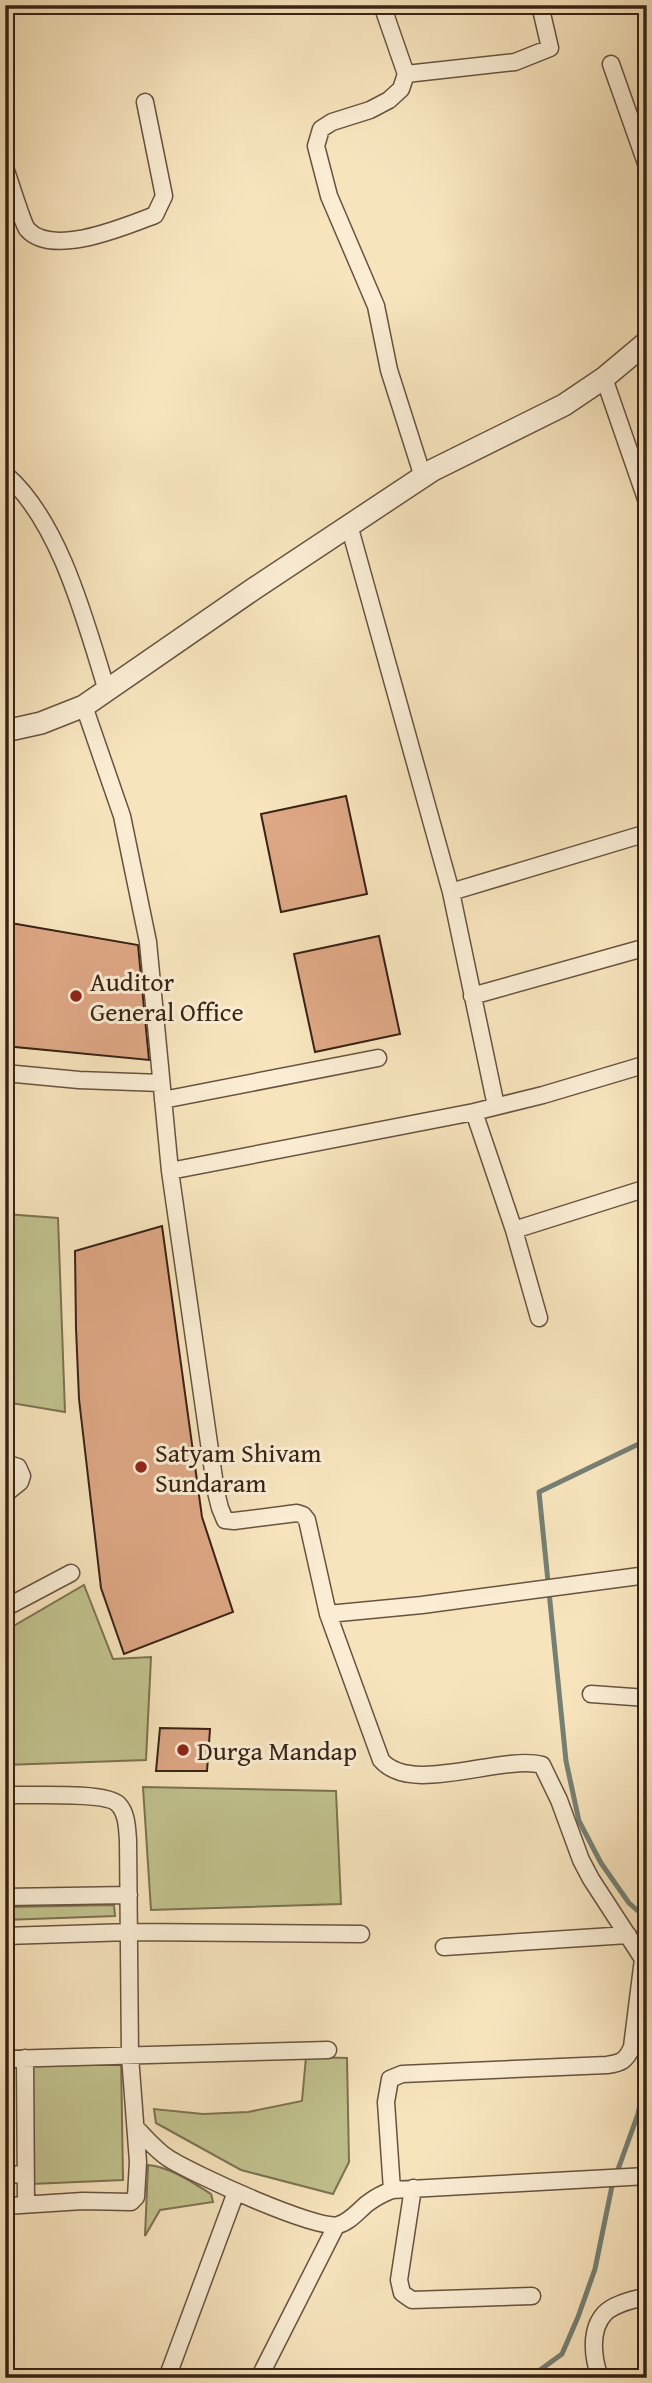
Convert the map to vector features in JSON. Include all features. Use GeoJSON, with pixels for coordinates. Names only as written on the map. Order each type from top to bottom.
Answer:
{"type":"FeatureCollection","features":[{"type":"Feature","properties":{"kind":"street"},"geometry":{"type":"LineString","coordinates":[[382,5],[406,74],[401,89],[389,100],[370,110],[332,122],[321,129],[316,146],[329,196],[376,306],[389,370],[423,477]]}},
{"type":"Feature","properties":{"kind":"street"},"geometry":{"type":"LineString","coordinates":[[406,74],[515,62],[550,48],[540,5]]}},
{"type":"Feature","properties":{"kind":"street"},"geometry":{"type":"LineString","coordinates":[[611,64],[647,166]]}},
{"type":"Feature","properties":{"kind":"street"},"geometry":{"type":"LineString","coordinates":[[5,167],[27,229],[48,241],[96,237],[155,215],[164,196],[145,102]]}},
{"type":"Feature","properties":{"kind":"street"},"geometry":{"type":"LineString","coordinates":[[5,731],[41,723],[84,706],[423,477],[564,405],[604,378],[647,342]]}},
{"type":"Feature","properties":{"kind":"street"},"geometry":{"type":"LineString","coordinates":[[604,378],[647,502]]}},
{"type":"Feature","properties":{"kind":"street"},"geometry":{"type":"LineString","coordinates":[[5,474],[31,502],[58,548],[107,691]]}},
{"type":"Feature","properties":{"kind":"street"},"geometry":{"type":"LineString","coordinates":[[349,525],[451,892],[496,1106]]}},
{"type":"Feature","properties":{"kind":"street"},"geometry":{"type":"LineString","coordinates":[[647,582],[647,608]]}},
{"type":"Feature","properties":{"kind":"street"},"geometry":{"type":"LineString","coordinates":[[84,706],[122,816],[148,942],[170,1171],[216,1492],[222,1516],[225,1520],[234,1521],[297,1513],[303,1515],[309,1527],[328,1614],[381,1760],[387,1766],[400,1773],[420,1774],[526,1764],[542,1765],[559,1800],[581,1860],[605,1903],[643,1959],[632,2048],[626,2060],[607,2065],[393,2076],[387,2086],[386,2102],[392,2190]]}},
{"type":"Feature","properties":{"kind":"street"},"geometry":{"type":"LineString","coordinates":[[451,892],[647,833]]}},
{"type":"Feature","properties":{"kind":"street"},"geometry":{"type":"LineString","coordinates":[[472,996],[647,947]]}},
{"type":"Feature","properties":{"kind":"street"},"geometry":{"type":"LineString","coordinates":[[163,1100],[378,1058]]}},
{"type":"Feature","properties":{"kind":"street"},"geometry":{"type":"LineString","coordinates":[[170,1171],[474,1112],[647,1064]]}},
{"type":"Feature","properties":{"kind":"street"},"geometry":{"type":"LineString","coordinates":[[5,1073],[79,1080],[161,1083]]}},
{"type":"Feature","properties":{"kind":"street"},"geometry":{"type":"LineString","coordinates":[[474,1112],[514,1230],[539,1318]]}},
{"type":"Feature","properties":{"kind":"street"},"geometry":{"type":"LineString","coordinates":[[514,1230],[647,1188]]}},
{"type":"Feature","properties":{"kind":"street"},"geometry":{"type":"LineString","coordinates":[[5,1463],[18,1467],[22,1476],[20,1482],[5,1494]]}},
{"type":"Feature","properties":{"kind":"street"},"geometry":{"type":"LineString","coordinates":[[5,1608],[71,1573]]}},
{"type":"Feature","properties":{"kind":"street"},"geometry":{"type":"LineString","coordinates":[[328,1614],[422,1605],[647,1575]]}},
{"type":"Feature","properties":{"kind":"street"},"geometry":{"type":"LineString","coordinates":[[590,1694],[647,1698]]}},
{"type":"Feature","properties":{"kind":"street"},"geometry":{"type":"LineString","coordinates":[[5,1796],[94,1796],[113,1800],[120,1805],[126,1820],[130,1932],[130,2056],[138,2162],[134,2200],[126,2203],[83,2201],[5,2206]]}},
{"type":"Feature","properties":{"kind":"street"},"geometry":{"type":"LineString","coordinates":[[5,1897],[129,1895]]}},
{"type":"Feature","properties":{"kind":"street"},"geometry":{"type":"LineString","coordinates":[[5,1936],[130,1932],[361,1934]]}},
{"type":"Feature","properties":{"kind":"street"},"geometry":{"type":"LineString","coordinates":[[443,1948],[628,1936]]}},
{"type":"Feature","properties":{"kind":"street"},"geometry":{"type":"LineString","coordinates":[[5,2059],[328,2050]]}},
{"type":"Feature","properties":{"kind":"street"},"geometry":{"type":"LineString","coordinates":[[25,2057],[26,2203]]}},
{"type":"Feature","properties":{"kind":"street"},"geometry":{"type":"LineString","coordinates":[[136,2129],[166,2157],[236,2192],[310,2221],[336,2226]]}},
{"type":"Feature","properties":{"kind":"street"},"geometry":{"type":"LineString","coordinates":[[5,2175],[25,2174]]}},
{"type":"Feature","properties":{"kind":"street"},"geometry":{"type":"LineString","coordinates":[[259,2378],[336,2226],[382,2194],[413,2188],[641,2176]]}},
{"type":"Feature","properties":{"kind":"street"},"geometry":{"type":"LineString","coordinates":[[413,2188],[399,2280],[402,2293],[412,2300],[532,2296]]}},
{"type":"Feature","properties":{"kind":"street"},"geometry":{"type":"LineString","coordinates":[[167,2378],[236,2192]]}},
{"type":"Feature","properties":{"kind":"street"},"geometry":{"type":"LineString","coordinates":[[600,2378],[594,2348],[595,2331],[603,2314],[621,2304],[647,2296]]}},
{"type":"Feature","properties":{"kind":"green space"},"geometry":{"type":"Polygon","coordinates":[[[5,1214],[58,1218],[65,1412],[5,1402],[5,1214]]]}},
{"type":"Feature","properties":{"kind":"green space"},"geometry":{"type":"Polygon","coordinates":[[[84,1585],[113,1659],[151,1657],[146,1760],[5,1765],[5,1631],[84,1585]]]}},
{"type":"Feature","properties":{"kind":"green space"},"geometry":{"type":"Polygon","coordinates":[[[143,1787],[336,1791],[341,1904],[151,1910],[143,1787]]]}},
{"type":"Feature","properties":{"kind":"green space"},"geometry":{"type":"Polygon","coordinates":[[[114,1905],[115,1916],[5,1920],[5,1907],[114,1905]]]}},
{"type":"Feature","properties":{"kind":"green space"},"geometry":{"type":"Polygon","coordinates":[[[121,2057],[123,2180],[32,2184],[29,2063],[121,2057]]]}},
{"type":"Feature","properties":{"kind":"green space"},"geometry":{"type":"Polygon","coordinates":[[[306,2057],[347,2058],[349,2162],[333,2194],[241,2170],[156,2123],[154,2109],[203,2114],[248,2112],[302,2101],[306,2057]]]}},
{"type":"Feature","properties":{"kind":"green space"},"geometry":{"type":"Polygon","coordinates":[[[148,2165],[189,2180],[211,2194],[213,2202],[160,2210],[145,2236],[148,2165]]]}},
{"type":"Feature","properties":{"kind":"building"},"geometry":{"type":"Polygon","coordinates":[[[346,796],[367,894],[281,912],[261,814],[346,796]]]}},
{"type":"Feature","properties":{"kind":"building","name":"Auditor General Office"},"geometry":{"type":"Polygon","coordinates":[[[5,922],[138,945],[149,1060],[5,1046],[5,922]]]}},
{"type":"Feature","properties":{"kind":"building"},"geometry":{"type":"Polygon","coordinates":[[[379,936],[400,1034],[315,1052],[294,954],[379,936]]]}},
{"type":"Feature","properties":{"kind":"building","name":"Satyam Shivam Sundaram"},"geometry":{"type":"Polygon","coordinates":[[[162,1226],[202,1517],[233,1612],[124,1654],[101,1588],[79,1399],[75,1251],[162,1226]]]}},
{"type":"Feature","properties":{"kind":"building","name":"Durga Mandap"},"geometry":{"type":"Polygon","coordinates":[[[160,1728],[210,1729],[207,1771],[156,1771],[160,1728]]]}},
{"type":"Feature","properties":{"kind":"waterway"},"geometry":{"type":"LineString","coordinates":[[647,1440],[539,1492],[566,1761],[579,1821],[601,1863],[629,1903],[647,1919]]}},
{"type":"Feature","properties":{"kind":"waterway"},"geometry":{"type":"LineString","coordinates":[[529,2378],[562,2354],[578,2317],[595,2269],[612,2186],[638,2114],[647,2070]]}},
{"type":"Feature","properties":{"kind":"waterway"},"geometry":{"type":"LineString","coordinates":[[339,2378],[341,2375],[370,2378]]}},
{"type":"Feature","properties":{"kind":"place","name":"Auditor General Office"},"geometry":{"type":"Point","coordinates":[76,996]}},
{"type":"Feature","properties":{"kind":"place","name":"Satyam Shivam Sundaram"},"geometry":{"type":"Point","coordinates":[141,1467]}},
{"type":"Feature","properties":{"kind":"place","name":"Durga Mandap"},"geometry":{"type":"Point","coordinates":[183,1750]}}]}
